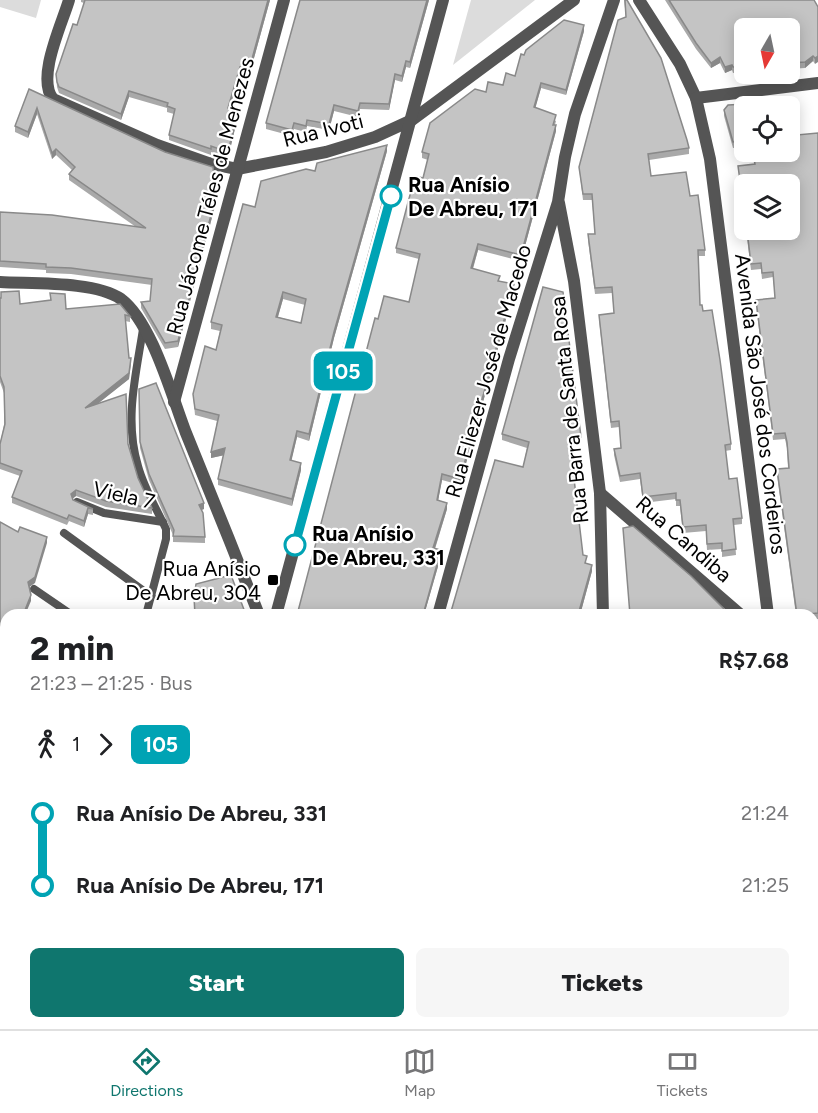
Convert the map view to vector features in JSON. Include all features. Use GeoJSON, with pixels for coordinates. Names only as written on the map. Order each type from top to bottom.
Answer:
{"type":"FeatureCollection","features":[{"type":"Feature","properties":{"kind":"street","name":"Rua Ivoti"},"geometry":{"type":"LineString","coordinates":[[69,0],[46,76],[48,93],[53,99],[157,146],[208,163],[237,169],[326,152],[375,137],[412,120],[574,0]]}},
{"type":"Feature","properties":{"kind":"street","name":"Rua Jácome Téles de Menezes"},"geometry":{"type":"LineString","coordinates":[[174,402],[284,0]]}},
{"type":"Feature","properties":{"kind":"street"},"geometry":{"type":"LineString","coordinates":[[278,609],[412,120],[442,0]]}},
{"type":"Feature","properties":{"kind":"street","name":"Rua Eliezer José de Macedo"},"geometry":{"type":"LineString","coordinates":[[440,609],[509,359],[558,202],[575,114],[614,0]]}},
{"type":"Feature","properties":{"kind":"street","name":"Avenida São José dos Cordeiros"},"geometry":{"type":"LineString","coordinates":[[639,0],[680,64],[696,98],[710,159],[767,609]]}},
{"type":"Feature","properties":{"kind":"street"},"geometry":{"type":"LineString","coordinates":[[696,98],[818,83]]}},
{"type":"Feature","properties":{"kind":"street","name":"Rua Barra de Santa Rosa"},"geometry":{"type":"LineString","coordinates":[[558,202],[574,281],[600,493],[603,609]]}},
{"type":"Feature","properties":{"kind":"street"},"geometry":{"type":"LineString","coordinates":[[0,282],[93,290],[111,294],[131,308],[143,328],[174,402],[257,609]]}},
{"type":"Feature","properties":{"kind":"street","name":"Rua Candiba"},"geometry":{"type":"LineString","coordinates":[[600,493],[734,609]]}},
{"type":"Feature","properties":{"kind":"lane"},"geometry":{"type":"LineString","coordinates":[[143,328],[132,393],[132,441],[138,467],[163,522],[166,539],[148,609]]}},
{"type":"Feature","properties":{"kind":"lane","name":"Viela 7"},"geometry":{"type":"LineString","coordinates":[[77,502],[104,513],[163,522]]}},
{"type":"Feature","properties":{"kind":"lane"},"geometry":{"type":"LineString","coordinates":[[64,533],[152,597]]}},
{"type":"Feature","properties":{"kind":"lane"},"geometry":{"type":"LineString","coordinates":[[34,589],[63,609]]}},
{"type":"Feature","properties":{"kind":"shaded area"},"geometry":{"type":"Polygon","coordinates":[[[0,0],[41,0],[36,18],[0,7],[0,0]]]}},
{"type":"Feature","properties":{"kind":"shaded area"},"geometry":{"type":"Polygon","coordinates":[[[471,0],[535,0],[453,65],[471,0]]]}},
{"type":"Feature","properties":{"kind":"building"},"geometry":{"type":"Polygon","coordinates":[[[85,0],[268,0],[249,70],[240,67],[228,108],[238,110],[228,152],[211,146],[211,149],[169,135],[175,109],[167,106],[168,103],[129,91],[121,114],[59,87],[56,74],[73,24],[77,25],[85,0]]]}},
{"type":"Feature","properties":{"kind":"building"},"geometry":{"type":"Polygon","coordinates":[[[300,0],[427,0],[410,62],[406,61],[402,76],[395,74],[389,104],[360,103],[358,111],[334,105],[329,124],[307,120],[306,126],[294,123],[292,130],[266,123],[300,0]]]}},
{"type":"Feature","properties":{"kind":"building"},"geometry":{"type":"Polygon","coordinates":[[[625,0],[661,58],[689,148],[648,154],[651,176],[686,172],[690,196],[698,195],[705,250],[698,250],[700,305],[703,311],[712,310],[720,360],[731,444],[725,445],[729,479],[737,478],[742,518],[733,519],[736,549],[722,551],[722,543],[707,544],[706,525],[683,527],[680,500],[676,500],[676,493],[643,497],[640,473],[620,476],[614,449],[621,448],[619,421],[611,422],[599,315],[614,313],[612,287],[595,288],[588,234],[595,234],[592,194],[583,194],[579,167],[618,20],[626,17],[625,0]]]}},
{"type":"Feature","properties":{"kind":"building"},"geometry":{"type":"Polygon","coordinates":[[[669,0],[814,0],[818,7],[818,56],[815,58],[813,56],[805,62],[800,62],[800,18],[734,18],[734,67],[732,65],[725,67],[720,57],[711,63],[669,0]]]}},
{"type":"Feature","properties":{"kind":"building"},"geometry":{"type":"Polygon","coordinates":[[[564,20],[584,25],[566,90],[541,83],[534,107],[556,115],[553,125],[556,125],[521,255],[478,244],[471,268],[500,276],[498,281],[514,284],[460,479],[442,474],[437,500],[447,503],[433,548],[441,550],[425,609],[299,609],[375,318],[378,319],[384,296],[409,302],[420,254],[396,248],[415,176],[423,178],[429,154],[422,152],[430,123],[475,89],[486,92],[488,82],[503,85],[506,73],[515,76],[521,54],[524,55],[526,50],[564,20]]]}},
{"type":"Feature","properties":{"kind":"building"},"geometry":{"type":"Polygon","coordinates":[[[29,89],[165,152],[213,167],[216,196],[178,341],[165,343],[141,302],[150,301],[152,279],[71,268],[46,267],[46,264],[0,261],[0,212],[52,215],[146,228],[69,174],[75,167],[56,149],[52,153],[37,108],[28,132],[15,126],[29,89]]]}},
{"type":"Feature","properties":{"kind":"building"},"geometry":{"type":"Polygon","coordinates":[[[728,105],[734,105],[734,142],[724,110],[728,105]]]}},
{"type":"Feature","properties":{"kind":"building"},"geometry":{"type":"Polygon","coordinates":[[[818,133],[818,609],[796,609],[777,469],[789,468],[787,442],[785,433],[773,434],[756,300],[775,298],[773,272],[762,273],[761,263],[751,264],[748,240],[800,240],[800,174],[739,174],[738,166],[755,164],[755,162],[800,162],[800,135],[818,133]]]}},
{"type":"Feature","properties":{"kind":"building"},"geometry":{"type":"Polygon","coordinates":[[[387,145],[334,332],[309,434],[297,431],[290,460],[301,463],[292,499],[218,479],[225,448],[211,452],[219,415],[195,409],[193,394],[205,346],[216,350],[222,325],[211,322],[243,204],[255,207],[261,181],[306,169],[315,171],[317,163],[387,145]],[[283,292],[276,317],[301,323],[306,299],[283,292]]]}},
{"type":"Feature","properties":{"kind":"building"},"geometry":{"type":"Polygon","coordinates":[[[543,287],[563,292],[581,437],[569,436],[583,555],[587,556],[585,563],[592,565],[580,609],[452,609],[495,460],[523,467],[529,442],[502,434],[543,287]]]}},
{"type":"Feature","properties":{"kind":"building"},"geometry":{"type":"Polygon","coordinates":[[[19,291],[20,304],[51,300],[50,293],[65,294],[66,309],[120,304],[130,316],[125,315],[129,358],[131,358],[129,373],[85,408],[126,394],[128,444],[138,478],[152,508],[106,501],[76,490],[71,494],[73,500],[93,509],[88,508],[84,521],[69,515],[67,519],[12,497],[22,471],[0,463],[0,444],[5,424],[4,387],[0,376],[0,298],[1,292],[19,291]]]}},
{"type":"Feature","properties":{"kind":"building"},"geometry":{"type":"Polygon","coordinates":[[[156,383],[204,503],[199,505],[203,513],[205,537],[173,536],[174,530],[149,474],[140,442],[139,389],[156,383]]]}},
{"type":"Feature","properties":{"kind":"building"},"geometry":{"type":"Polygon","coordinates":[[[0,522],[18,532],[20,527],[47,537],[35,577],[28,582],[31,595],[25,609],[0,609],[0,522]]]}},
{"type":"Feature","properties":{"kind":"building"},"geometry":{"type":"Polygon","coordinates":[[[633,526],[691,576],[724,609],[630,609],[623,528],[633,526]]]}},
{"type":"Feature","properties":{"kind":"building"},"geometry":{"type":"Polygon","coordinates":[[[231,575],[244,609],[195,609],[196,584],[231,575]]]}},
{"type":"Feature","properties":{"kind":"bus line","name":"105"},"geometry":{"type":"LineString","coordinates":[[295,545],[391,196]]}},
{"type":"Feature","properties":{"kind":"place","name":"Rua Anísio De Abreu, 171"},"geometry":{"type":"Point","coordinates":[391,196]}},
{"type":"Feature","properties":{"kind":"place","name":"Rua Anísio De Abreu, 331"},"geometry":{"type":"Point","coordinates":[295,545]}},
{"type":"Feature","properties":{"kind":"place","name":"Rua Anísio De Abreu, 304"},"geometry":{"type":"Point","coordinates":[273,580]}}]}
